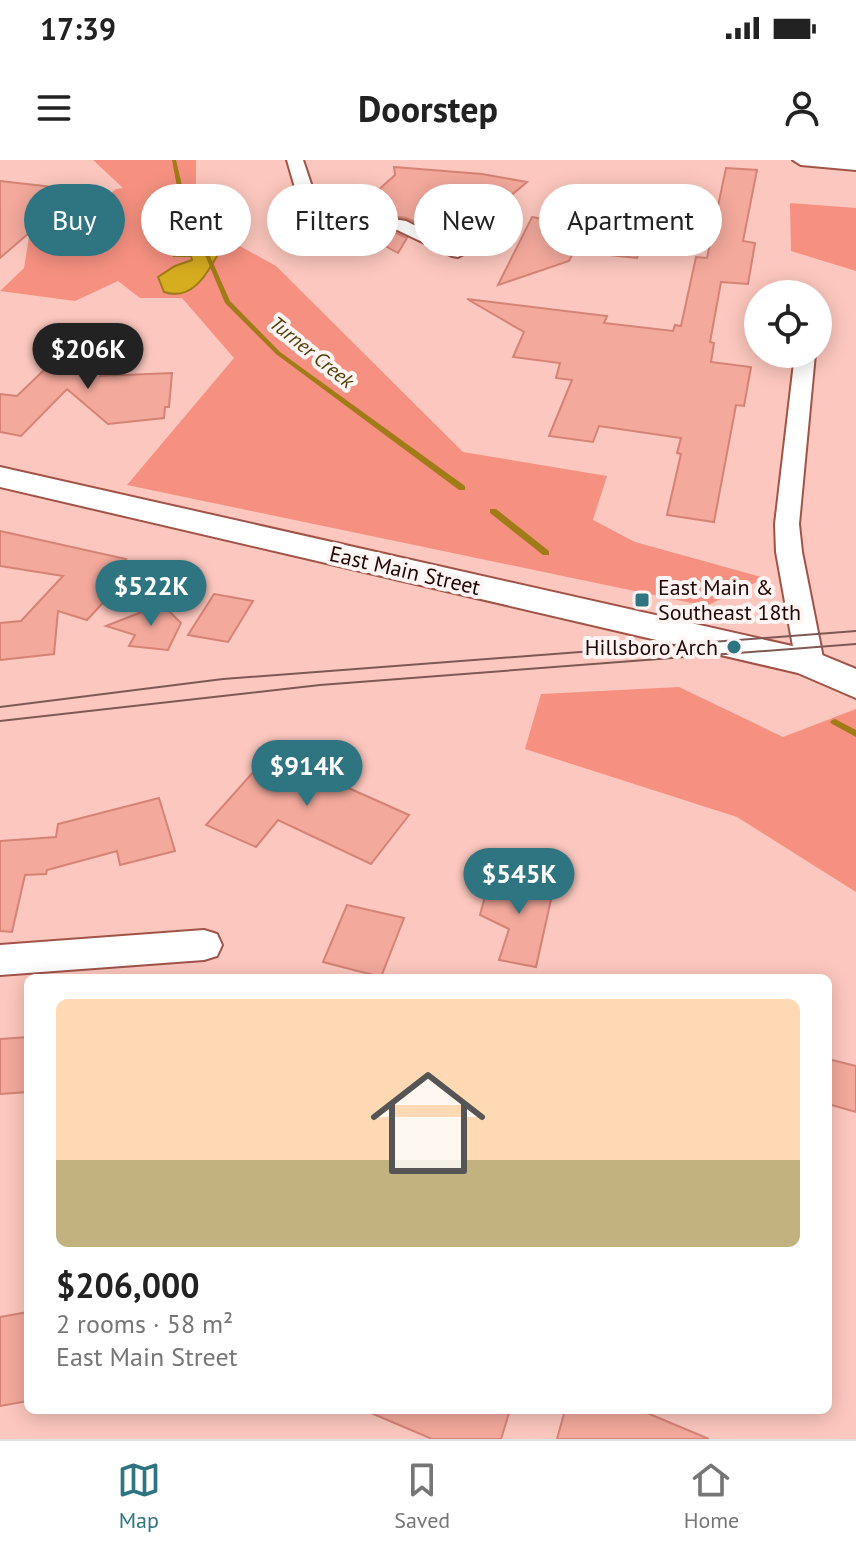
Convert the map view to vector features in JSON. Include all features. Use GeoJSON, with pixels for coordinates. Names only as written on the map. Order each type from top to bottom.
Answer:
{"type":"FeatureCollection","features":[{"type":"Feature","properties":{"kind":"main road","name":"East Main Street"},"geometry":{"type":"LineString","coordinates":[[0,477],[810,663],[856,685]]}},
{"type":"Feature","properties":{"kind":"main road","name":"East Main Street"},"geometry":{"type":"LineString","coordinates":[[810,663],[856,662]]}},
{"type":"Feature","properties":{"kind":"street"},"geometry":{"type":"LineString","coordinates":[[295,160],[310,202],[354,217],[400,225],[414,232]]}},
{"type":"Feature","properties":{"kind":"street"},"geometry":{"type":"LineString","coordinates":[[801,160],[856,165]]}},
{"type":"Feature","properties":{"kind":"street"},"geometry":{"type":"LineString","coordinates":[[804,368],[787,524],[789,552],[810,663]]}},
{"type":"Feature","properties":{"kind":"street"},"geometry":{"type":"LineString","coordinates":[[0,960],[204,945]]}},
{"type":"Feature","properties":{"kind":"shaded area"},"geometry":{"type":"Polygon","coordinates":[[[93,160],[196,160],[196,184],[141,184],[141,256],[192,256],[192,260],[175,266],[207,275],[217,256],[251,256],[251,252],[276,266],[463,452],[607,476],[593,520],[635,542],[765,578],[706,606],[127,485],[234,358],[182,298],[140,298],[118,281],[75,301],[0,291],[24,268],[26,256],[125,256],[125,184],[119,184],[93,160]]]}},
{"type":"Feature","properties":{"kind":"shaded area"},"geometry":{"type":"Polygon","coordinates":[[[790,203],[856,208],[856,271],[791,251],[790,203]]]}},
{"type":"Feature","properties":{"kind":"shaded area"},"geometry":{"type":"Polygon","coordinates":[[[191,256],[217,256],[203,279],[190,290],[174,294],[164,292],[158,277],[192,260],[191,256]]]}},
{"type":"Feature","properties":{"kind":"shaded area"},"geometry":{"type":"Polygon","coordinates":[[[679,687],[783,737],[856,709],[856,892],[737,817],[525,749],[541,694],[679,687]]]}},
{"type":"Feature","properties":{"kind":"building"},"geometry":{"type":"Polygon","coordinates":[[[394,167],[482,174],[527,182],[523,185],[414,184],[414,222],[398,217],[398,184],[385,184],[395,175],[394,167]]]}},
{"type":"Feature","properties":{"kind":"building"},"geometry":{"type":"Polygon","coordinates":[[[726,168],[757,170],[743,241],[755,243],[749,280],[744,280],[744,284],[721,282],[710,342],[714,343],[711,362],[751,368],[744,406],[736,405],[714,522],[667,515],[681,454],[677,453],[681,438],[599,426],[593,442],[549,436],[572,380],[556,378],[560,363],[513,357],[524,332],[467,299],[607,316],[604,323],[673,331],[675,325],[681,326],[696,257],[722,256],[722,187],[726,168]]]}},
{"type":"Feature","properties":{"kind":"building"},"geometry":{"type":"Polygon","coordinates":[[[0,181],[26,184],[24,237],[0,258],[0,181]]]}},
{"type":"Feature","properties":{"kind":"building"},"geometry":{"type":"Polygon","coordinates":[[[532,217],[539,218],[539,256],[572,256],[569,261],[498,285],[512,256],[523,256],[523,235],[532,217]]]}},
{"type":"Feature","properties":{"kind":"building"},"geometry":{"type":"Polygon","coordinates":[[[398,234],[407,238],[398,253],[398,234]]]}},
{"type":"Feature","properties":{"kind":"building"},"geometry":{"type":"Polygon","coordinates":[[[69,346],[124,353],[101,376],[172,373],[169,407],[165,407],[164,418],[108,424],[67,389],[21,436],[0,432],[0,394],[17,396],[69,346]]]}},
{"type":"Feature","properties":{"kind":"building"},"geometry":{"type":"Polygon","coordinates":[[[0,531],[126,559],[123,562],[137,566],[87,620],[58,611],[54,654],[0,660],[0,623],[21,621],[63,576],[0,566],[0,531]]]}},
{"type":"Feature","properties":{"kind":"building"},"geometry":{"type":"Polygon","coordinates":[[[214,594],[253,601],[228,642],[188,635],[214,594]]]}},
{"type":"Feature","properties":{"kind":"building"},"geometry":{"type":"Polygon","coordinates":[[[162,604],[181,623],[168,650],[129,646],[135,635],[106,626],[162,604]]]}},
{"type":"Feature","properties":{"kind":"building"},"geometry":{"type":"Polygon","coordinates":[[[282,746],[326,763],[317,774],[409,815],[371,864],[278,820],[256,847],[206,825],[265,759],[269,761],[282,746]]]}},
{"type":"Feature","properties":{"kind":"building"},"geometry":{"type":"Polygon","coordinates":[[[159,798],[175,851],[120,865],[117,851],[47,870],[46,874],[25,875],[12,932],[0,931],[0,841],[56,837],[58,824],[159,798]]]}},
{"type":"Feature","properties":{"kind":"building"},"geometry":{"type":"Polygon","coordinates":[[[491,874],[554,886],[536,967],[499,960],[509,929],[480,915],[491,874]]]}},
{"type":"Feature","properties":{"kind":"building"},"geometry":{"type":"Polygon","coordinates":[[[347,905],[404,918],[382,974],[369,974],[323,962],[347,905]]]}},
{"type":"Feature","properties":{"kind":"building"},"geometry":{"type":"Polygon","coordinates":[[[24,1037],[24,1092],[0,1094],[0,1039],[24,1037]]]}},
{"type":"Feature","properties":{"kind":"building"},"geometry":{"type":"Polygon","coordinates":[[[832,1060],[856,1066],[856,1112],[832,1105],[832,1060]]]}},
{"type":"Feature","properties":{"kind":"building"},"geometry":{"type":"Polygon","coordinates":[[[24,1313],[24,1402],[0,1406],[0,1317],[24,1313]]]}},
{"type":"Feature","properties":{"kind":"building"},"geometry":{"type":"Polygon","coordinates":[[[373,1414],[509,1414],[501,1439],[432,1439],[373,1414]]]}},
{"type":"Feature","properties":{"kind":"building"},"geometry":{"type":"Polygon","coordinates":[[[564,1414],[650,1414],[709,1439],[557,1439],[564,1414]]]}},
{"type":"Feature","properties":{"kind":"waterway","name":"Turner Creek"},"geometry":{"type":"LineString","coordinates":[[174,160],[179,184]]}},
{"type":"Feature","properties":{"kind":"waterway","name":"Turner Creek"},"geometry":{"type":"LineString","coordinates":[[207,256],[227,302],[278,353],[462,488]]}},
{"type":"Feature","properties":{"kind":"waterway","name":"Turner Creek"},"geometry":{"type":"LineString","coordinates":[[493,511],[546,553]]}},
{"type":"Feature","properties":{"kind":"waterway"},"geometry":{"type":"LineString","coordinates":[[835,722],[856,734]]}},
{"type":"Feature","properties":{"kind":"tram line"},"geometry":{"type":"LineString","coordinates":[[0,707],[223,679],[856,631]]}},
{"type":"Feature","properties":{"kind":"tram line"},"geometry":{"type":"LineString","coordinates":[[0,721],[320,685],[856,644]]}},
{"type":"Feature","properties":{"kind":"place","name":"East Main & Southeast 18th"},"geometry":{"type":"Point","coordinates":[642,600]}},
{"type":"Feature","properties":{"kind":"place","name":"Hillsboro Arch"},"geometry":{"type":"Point","coordinates":[734,647]}}]}
